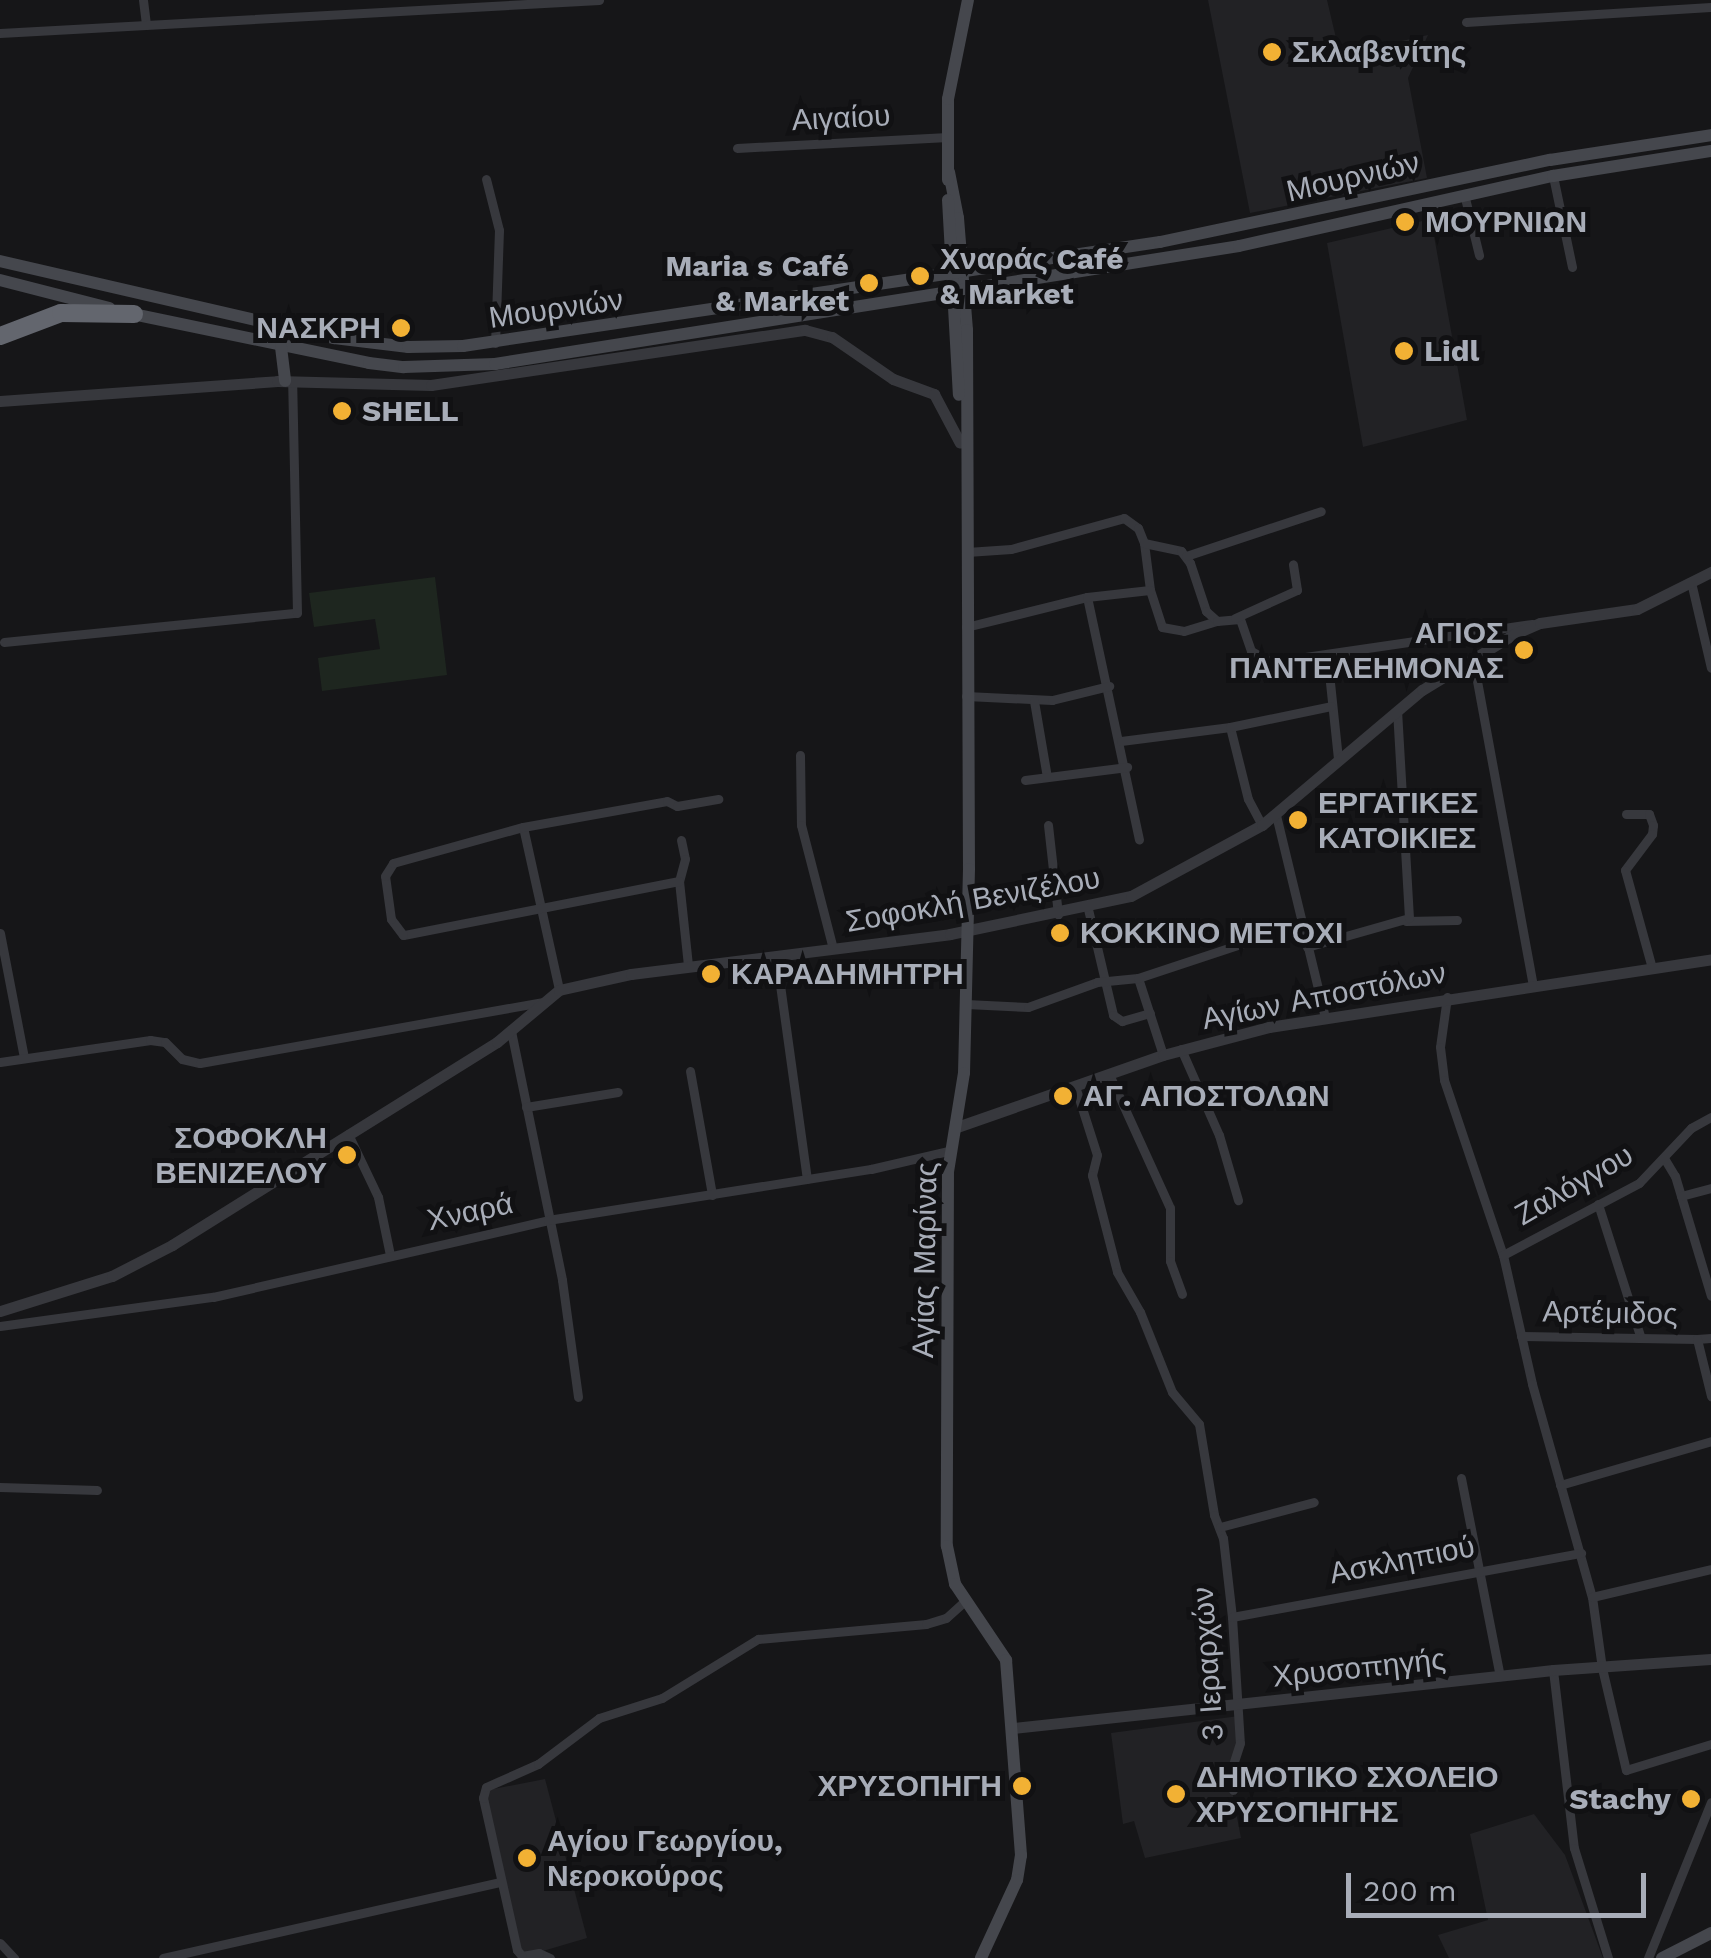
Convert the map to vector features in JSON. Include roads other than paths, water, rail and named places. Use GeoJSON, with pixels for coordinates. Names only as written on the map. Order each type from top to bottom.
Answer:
{"type":"FeatureCollection","features":[{"type":"Feature","properties":{"kind":"highway"},"geometry":{"type":"LineString","coordinates":[[0,336],[61,313],[134,314]]}},
{"type":"Feature","properties":{"kind":"main road","name":"Αγίας Μαρίνας"},"geometry":{"type":"LineString","coordinates":[[968,0],[950,83],[948,137],[962,320],[967,552],[967,929],[958,1126],[952,1150],[947,1546],[950,1573],[1002,1650],[1013,1728],[1020,1867],[981,1958]]}},
{"type":"Feature","properties":{"kind":"main road","name":"Μουρνιών"},"geometry":{"type":"LineString","coordinates":[[0,261],[334,338],[408,347],[495,343],[993,269],[1236,228],[1603,149],[1711,135]]}},
{"type":"Feature","properties":{"kind":"main road","name":"Μουρνιών"},"geometry":{"type":"LineString","coordinates":[[0,280],[281,347],[404,367],[481,365],[1239,246],[1553,176],[1711,151]]}},
{"type":"Feature","properties":{"kind":"main road"},"geometry":{"type":"LineString","coordinates":[[922,280],[944,263],[955,242],[974,261],[993,269]]}},
{"type":"Feature","properties":{"kind":"main road"},"geometry":{"type":"LineString","coordinates":[[928,296],[946,304],[962,320],[976,299],[994,286]]}},
{"type":"Feature","properties":{"kind":"main road","name":"Αγίας Μαρίνας"},"geometry":{"type":"LineString","coordinates":[[962,320],[960,443],[965,478]]}},
{"type":"Feature","properties":{"kind":"main road"},"geometry":{"type":"LineString","coordinates":[[281,347],[289,381]]}},
{"type":"Feature","properties":{"kind":"main road"},"geometry":{"type":"LineString","coordinates":[[1662,1958],[1711,1934]]}},
{"type":"Feature","properties":{"kind":"street"},"geometry":{"type":"LineString","coordinates":[[143,0],[146,25]]}},
{"type":"Feature","properties":{"kind":"street"},"geometry":{"type":"LineString","coordinates":[[0,33],[599,0]]}},
{"type":"Feature","properties":{"kind":"street"},"geometry":{"type":"LineString","coordinates":[[1466,22],[1711,7]]}},
{"type":"Feature","properties":{"kind":"street","name":"Αιγαίου"},"geometry":{"type":"LineString","coordinates":[[737,148],[948,137]]}},
{"type":"Feature","properties":{"kind":"street"},"geometry":{"type":"LineString","coordinates":[[1553,176],[1572,268]]}},
{"type":"Feature","properties":{"kind":"street"},"geometry":{"type":"LineString","coordinates":[[486,180],[499,230],[495,343]]}},
{"type":"Feature","properties":{"kind":"street"},"geometry":{"type":"LineString","coordinates":[[1465,198],[1479,256]]}},
{"type":"Feature","properties":{"kind":"street"},"geometry":{"type":"LineString","coordinates":[[0,401],[289,381],[431,384],[805,330],[832,338],[893,379],[934,394],[960,443]]}},
{"type":"Feature","properties":{"kind":"street"},"geometry":{"type":"LineString","coordinates":[[4,642],[297,613],[289,381]]}},
{"type":"Feature","properties":{"kind":"street"},"geometry":{"type":"LineString","coordinates":[[1186,556],[1321,511]]}},
{"type":"Feature","properties":{"kind":"street"},"geometry":{"type":"LineString","coordinates":[[967,552],[1011,549],[1116,518],[1132,521],[1144,543],[1150,590],[1160,624],[1167,630],[1208,627],[1293,594],[1298,585],[1293,564]]}},
{"type":"Feature","properties":{"kind":"street"},"geometry":{"type":"LineString","coordinates":[[1144,543],[1170,546],[1186,556],[1206,611],[1217,621]]}},
{"type":"Feature","properties":{"kind":"street","name":"Σοφοκλή Βενιζέλου"},"geometry":{"type":"LineString","coordinates":[[0,1311],[86,1286],[138,1264],[324,1152],[511,1031],[558,990],[688,966],[967,929],[1088,908],[1132,896],[1262,825],[1397,710],[1473,659],[1540,623],[1637,609],[1711,572]]}},
{"type":"Feature","properties":{"kind":"street"},"geometry":{"type":"LineString","coordinates":[[1692,582],[1711,668]]}},
{"type":"Feature","properties":{"kind":"street"},"geometry":{"type":"LineString","coordinates":[[966,627],[1087,597],[1150,590]]}},
{"type":"Feature","properties":{"kind":"street"},"geometry":{"type":"LineString","coordinates":[[1087,597],[1139,839]]}},
{"type":"Feature","properties":{"kind":"street"},"geometry":{"type":"LineString","coordinates":[[1235,618],[1244,622],[1251,652],[1260,660],[1540,623]]}},
{"type":"Feature","properties":{"kind":"street"},"geometry":{"type":"LineString","coordinates":[[1327,654],[1338,758]]}},
{"type":"Feature","properties":{"kind":"street"},"geometry":{"type":"LineString","coordinates":[[1473,659],[1533,986]]}},
{"type":"Feature","properties":{"kind":"street"},"geometry":{"type":"LineString","coordinates":[[966,696],[1034,701],[1109,686]]}},
{"type":"Feature","properties":{"kind":"street"},"geometry":{"type":"LineString","coordinates":[[1034,701],[1047,778]]}},
{"type":"Feature","properties":{"kind":"street"},"geometry":{"type":"LineString","coordinates":[[1121,741],[1230,727],[1331,706]]}},
{"type":"Feature","properties":{"kind":"street"},"geometry":{"type":"LineString","coordinates":[[1397,710],[1410,914],[1406,921]]}},
{"type":"Feature","properties":{"kind":"street"},"geometry":{"type":"LineString","coordinates":[[1230,727],[1248,799],[1262,825]]}},
{"type":"Feature","properties":{"kind":"street"},"geometry":{"type":"LineString","coordinates":[[800,755],[801,825],[833,949]]}},
{"type":"Feature","properties":{"kind":"street"},"geometry":{"type":"LineString","coordinates":[[1025,780],[1126,767]]}},
{"type":"Feature","properties":{"kind":"street"},"geometry":{"type":"LineString","coordinates":[[679,881],[403,935],[391,919],[384,876],[393,863],[522,827],[667,802],[677,806],[718,799]]}},
{"type":"Feature","properties":{"kind":"street"},"geometry":{"type":"LineString","coordinates":[[1626,814],[1649,814],[1654,825],[1625,870],[1652,968]]}},
{"type":"Feature","properties":{"kind":"street"},"geometry":{"type":"LineString","coordinates":[[1276,815],[1324,1017]]}},
{"type":"Feature","properties":{"kind":"street"},"geometry":{"type":"LineString","coordinates":[[1048,825],[1058,914]]}},
{"type":"Feature","properties":{"kind":"street"},"geometry":{"type":"LineString","coordinates":[[522,827],[558,990]]}},
{"type":"Feature","properties":{"kind":"street"},"geometry":{"type":"LineString","coordinates":[[681,840],[685,859],[679,881],[688,966]]}},
{"type":"Feature","properties":{"kind":"street"},"geometry":{"type":"LineString","coordinates":[[1088,908],[1115,1018],[1122,1021],[1150,1013]]}},
{"type":"Feature","properties":{"kind":"street"},"geometry":{"type":"LineString","coordinates":[[1306,946],[1406,921],[1457,920]]}},
{"type":"Feature","properties":{"kind":"street"},"geometry":{"type":"LineString","coordinates":[[966,1004],[1028,1007],[1104,981],[1138,978],[1301,924]]}},
{"type":"Feature","properties":{"kind":"street"},"geometry":{"type":"LineString","coordinates":[[0,932],[24,1058]]}},
{"type":"Feature","properties":{"kind":"street"},"geometry":{"type":"LineString","coordinates":[[776,956],[807,1179]]}},
{"type":"Feature","properties":{"kind":"street","name":"Αγίων Αποστόλων"},"geometry":{"type":"LineString","coordinates":[[958,1126],[1182,1049],[1324,1017],[1711,959]]}},
{"type":"Feature","properties":{"kind":"street"},"geometry":{"type":"LineString","coordinates":[[1138,978],[1164,1055]]}},
{"type":"Feature","properties":{"kind":"street"},"geometry":{"type":"LineString","coordinates":[[1447,997],[1440,1047],[1444,1080],[1502,1255],[1581,1553],[1626,1770],[1711,1744]]}},
{"type":"Feature","properties":{"kind":"street"},"geometry":{"type":"LineString","coordinates":[[0,1062],[150,1040],[165,1042],[182,1058],[200,1063],[541,1002]]}},
{"type":"Feature","properties":{"kind":"street"},"geometry":{"type":"LineString","coordinates":[[511,1031],[565,1297],[578,1397]]}},
{"type":"Feature","properties":{"kind":"street"},"geometry":{"type":"LineString","coordinates":[[1182,1049],[1220,1135],[1238,1200]]}},
{"type":"Feature","properties":{"kind":"street"},"geometry":{"type":"LineString","coordinates":[[690,1071],[712,1195]]}},
{"type":"Feature","properties":{"kind":"street"},"geometry":{"type":"LineString","coordinates":[[1110,1074],[1170,1208],[1170,1261],[1182,1294]]}},
{"type":"Feature","properties":{"kind":"street","name":"3 Ιεραρχών"},"geometry":{"type":"LineString","coordinates":[[1075,1086],[1096,1155],[1092,1174],[1112,1259],[1172,1392],[1199,1424],[1221,1529],[1232,1617],[1240,1743],[1230,1771],[1233,1790]]}},
{"type":"Feature","properties":{"kind":"street"},"geometry":{"type":"LineString","coordinates":[[526,1107],[618,1092]]}},
{"type":"Feature","properties":{"kind":"street","name":"Ζαλόγγου"},"geometry":{"type":"LineString","coordinates":[[1502,1255],[1639,1183],[1690,1128],[1711,1117]]}},
{"type":"Feature","properties":{"kind":"street"},"geometry":{"type":"LineString","coordinates":[[348,1134],[378,1197],[390,1255]]}},
{"type":"Feature","properties":{"kind":"street","name":"Χναρά"},"geometry":{"type":"LineString","coordinates":[[0,1326],[213,1297],[548,1220],[807,1179],[952,1150]]}},
{"type":"Feature","properties":{"kind":"street"},"geometry":{"type":"LineString","coordinates":[[1664,1158],[1681,1196],[1711,1296]]}},
{"type":"Feature","properties":{"kind":"street"},"geometry":{"type":"LineString","coordinates":[[1681,1196],[1711,1188]]}},
{"type":"Feature","properties":{"kind":"street"},"geometry":{"type":"LineString","coordinates":[[1598,1204],[1640,1336]]}},
{"type":"Feature","properties":{"kind":"street","name":"Αρτέμιδος"},"geometry":{"type":"LineString","coordinates":[[1521,1336],[1711,1338]]}},
{"type":"Feature","properties":{"kind":"street"},"geometry":{"type":"LineString","coordinates":[[1698,1339],[1711,1396]]}},
{"type":"Feature","properties":{"kind":"street"},"geometry":{"type":"LineString","coordinates":[[1560,1485],[1711,1442]]}},
{"type":"Feature","properties":{"kind":"street"},"geometry":{"type":"LineString","coordinates":[[1461,1478],[1500,1676]]}},
{"type":"Feature","properties":{"kind":"street"},"geometry":{"type":"LineString","coordinates":[[0,1487],[97,1490]]}},
{"type":"Feature","properties":{"kind":"street"},"geometry":{"type":"LineString","coordinates":[[1221,1529],[1314,1502]]}},
{"type":"Feature","properties":{"kind":"street","name":"Ασκληπιού"},"geometry":{"type":"LineString","coordinates":[[1232,1617],[1581,1553]]}},
{"type":"Feature","properties":{"kind":"street"},"geometry":{"type":"LineString","coordinates":[[1592,1597],[1711,1570]]}},
{"type":"Feature","properties":{"kind":"street"},"geometry":{"type":"LineString","coordinates":[[550,1958],[539,1953],[522,1956],[517,1950],[483,1798],[491,1782],[538,1764],[599,1718],[673,1692],[758,1640],[926,1624],[946,1618],[966,1600]]}},
{"type":"Feature","properties":{"kind":"street","name":"Χρυσοπηγής"},"geometry":{"type":"LineString","coordinates":[[1013,1728],[1554,1670],[1711,1659]]}},
{"type":"Feature","properties":{"kind":"street"},"geometry":{"type":"LineString","coordinates":[[1554,1670],[1574,1848],[1608,1958]]}},
{"type":"Feature","properties":{"kind":"street"},"geometry":{"type":"LineString","coordinates":[[1648,1958],[1711,1802]]}},
{"type":"Feature","properties":{"kind":"street"},"geometry":{"type":"LineString","coordinates":[[163,1958],[501,1882]]}},
{"type":"Feature","properties":{"kind":"street"},"geometry":{"type":"LineString","coordinates":[[0,1943],[14,1958]]}},
{"type":"Feature","properties":{"kind":"place","name":"Σκλαβενίτης"},"geometry":{"type":"Point","coordinates":[1272,52]}},
{"type":"Feature","properties":{"kind":"place","name":"ΜΟΥΡΝΙΩΝ"},"geometry":{"type":"Point","coordinates":[1405,222]}},
{"type":"Feature","properties":{"kind":"place","name":"Χναράς Café & Market"},"geometry":{"type":"Point","coordinates":[920,276]}},
{"type":"Feature","properties":{"kind":"place","name":"Maria s Café & Market"},"geometry":{"type":"Point","coordinates":[869,283]}},
{"type":"Feature","properties":{"kind":"place","name":"ΝΑΣΚΡΗ"},"geometry":{"type":"Point","coordinates":[401,328]}},
{"type":"Feature","properties":{"kind":"place","name":"Lidl"},"geometry":{"type":"Point","coordinates":[1404,351]}},
{"type":"Feature","properties":{"kind":"place","name":"SHELL"},"geometry":{"type":"Point","coordinates":[342,411]}},
{"type":"Feature","properties":{"kind":"place","name":"ΑΓΙΟΣ ΠΑΝΤΕΛΕΗΜΟΝΑΣ"},"geometry":{"type":"Point","coordinates":[1524,650]}},
{"type":"Feature","properties":{"kind":"place","name":"ΕΡΓΑΤΙΚΕΣ ΚΑΤΟΙΚΙΕΣ"},"geometry":{"type":"Point","coordinates":[1298,820]}},
{"type":"Feature","properties":{"kind":"place","name":"ΚΟΚΚΙΝΟ ΜΕΤΟΧΙ"},"geometry":{"type":"Point","coordinates":[1060,933]}},
{"type":"Feature","properties":{"kind":"place","name":"ΚΑΡΑΔΗΜΗΤΡΗ"},"geometry":{"type":"Point","coordinates":[711,974]}},
{"type":"Feature","properties":{"kind":"place","name":"ΑΓ. ΑΠΟΣΤΟΛΩΝ"},"geometry":{"type":"Point","coordinates":[1063,1096]}},
{"type":"Feature","properties":{"kind":"place","name":"ΣΟΦΟΚΛΗ ΒΕΝΙΖΕΛΟΥ"},"geometry":{"type":"Point","coordinates":[347,1155]}},
{"type":"Feature","properties":{"kind":"place","name":"ΧΡΥΣΟΠΗΓΗ"},"geometry":{"type":"Point","coordinates":[1022,1786]}},
{"type":"Feature","properties":{"kind":"place","name":"ΔΗΜΟΤΙΚΟ ΣΧΟΛΕΙΟ ΧΡΥΣΟΠΗΓΗΣ"},"geometry":{"type":"Point","coordinates":[1176,1794]}},
{"type":"Feature","properties":{"kind":"place","name":"Stachy"},"geometry":{"type":"Point","coordinates":[1691,1799]}},
{"type":"Feature","properties":{"kind":"place","name":"Αγίου Γεωργίου, Νεροκούρος"},"geometry":{"type":"Point","coordinates":[527,1858]}}]}
